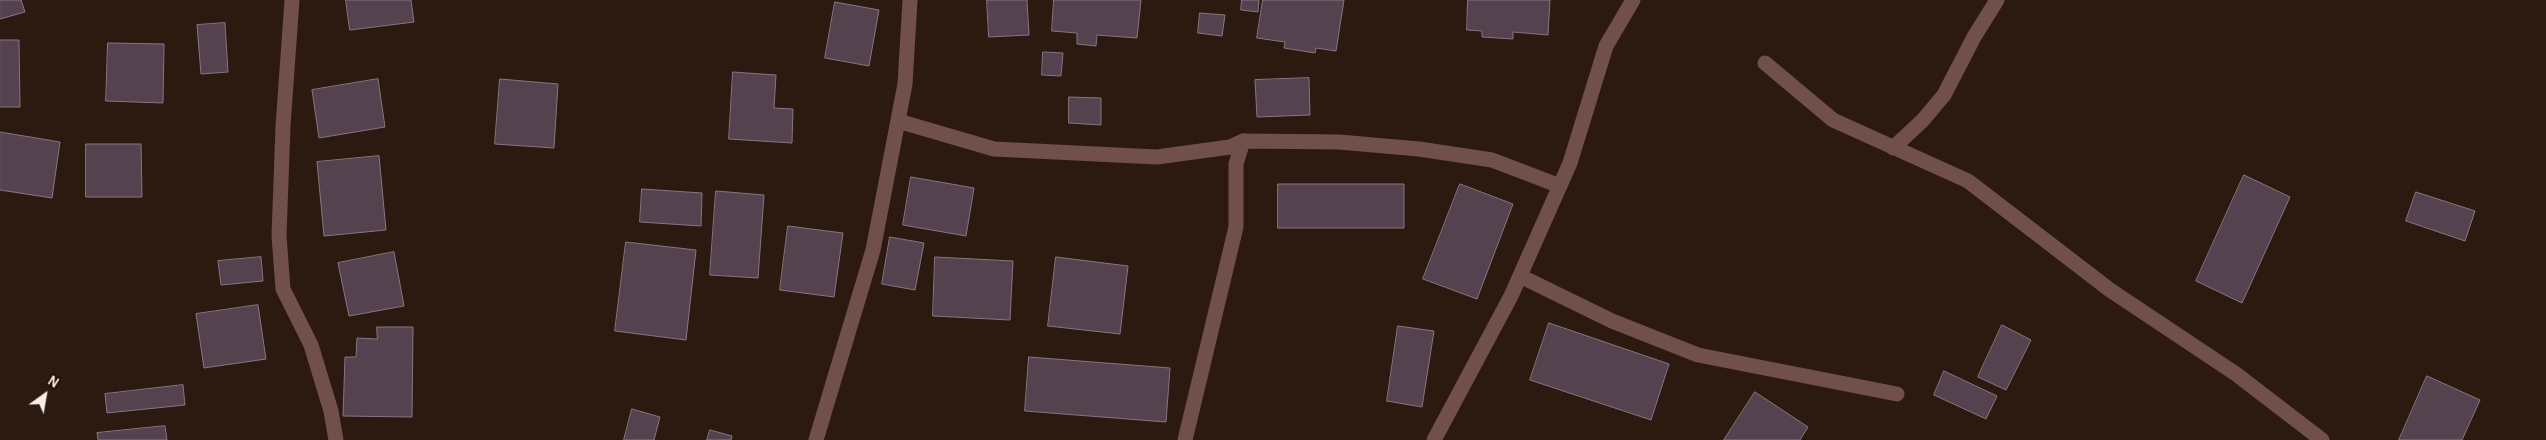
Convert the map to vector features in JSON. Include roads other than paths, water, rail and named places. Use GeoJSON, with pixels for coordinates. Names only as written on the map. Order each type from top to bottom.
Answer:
{"type":"FeatureCollection","features":[{"type":"Feature","properties":{"kind":"street"},"geometry":{"type":"LineString","coordinates":[[292,0],[283,126],[279,236],[283,289],[311,345],[331,411],[336,440]]}},
{"type":"Feature","properties":{"kind":"street"},"geometry":{"type":"LineString","coordinates":[[816,440],[873,250],[905,84],[910,0]]}},
{"type":"Feature","properties":{"kind":"street"},"geometry":{"type":"LineString","coordinates":[[1434,440],[1520,276],[1570,163],[1606,46],[1633,0]]}},
{"type":"Feature","properties":{"kind":"street"},"geometry":{"type":"LineString","coordinates":[[1893,148],[1923,120],[1944,95],[1974,37],[1997,0]]}},
{"type":"Feature","properties":{"kind":"street"},"geometry":{"type":"LineString","coordinates":[[1765,62],[1833,120],[1968,181],[2110,290],[2236,374],[2322,440]]}},
{"type":"Feature","properties":{"kind":"street"},"geometry":{"type":"LineString","coordinates":[[898,121],[994,149],[1157,158],[1230,147],[1243,141],[1339,142],[1419,148],[1492,160],[1560,186]]}},
{"type":"Feature","properties":{"kind":"street"},"geometry":{"type":"LineString","coordinates":[[1184,440],[1236,227],[1236,164],[1243,141]]}},
{"type":"Feature","properties":{"kind":"street"},"geometry":{"type":"LineString","coordinates":[[1520,276],[1612,320],[1698,355],[1897,394]]}}]}
